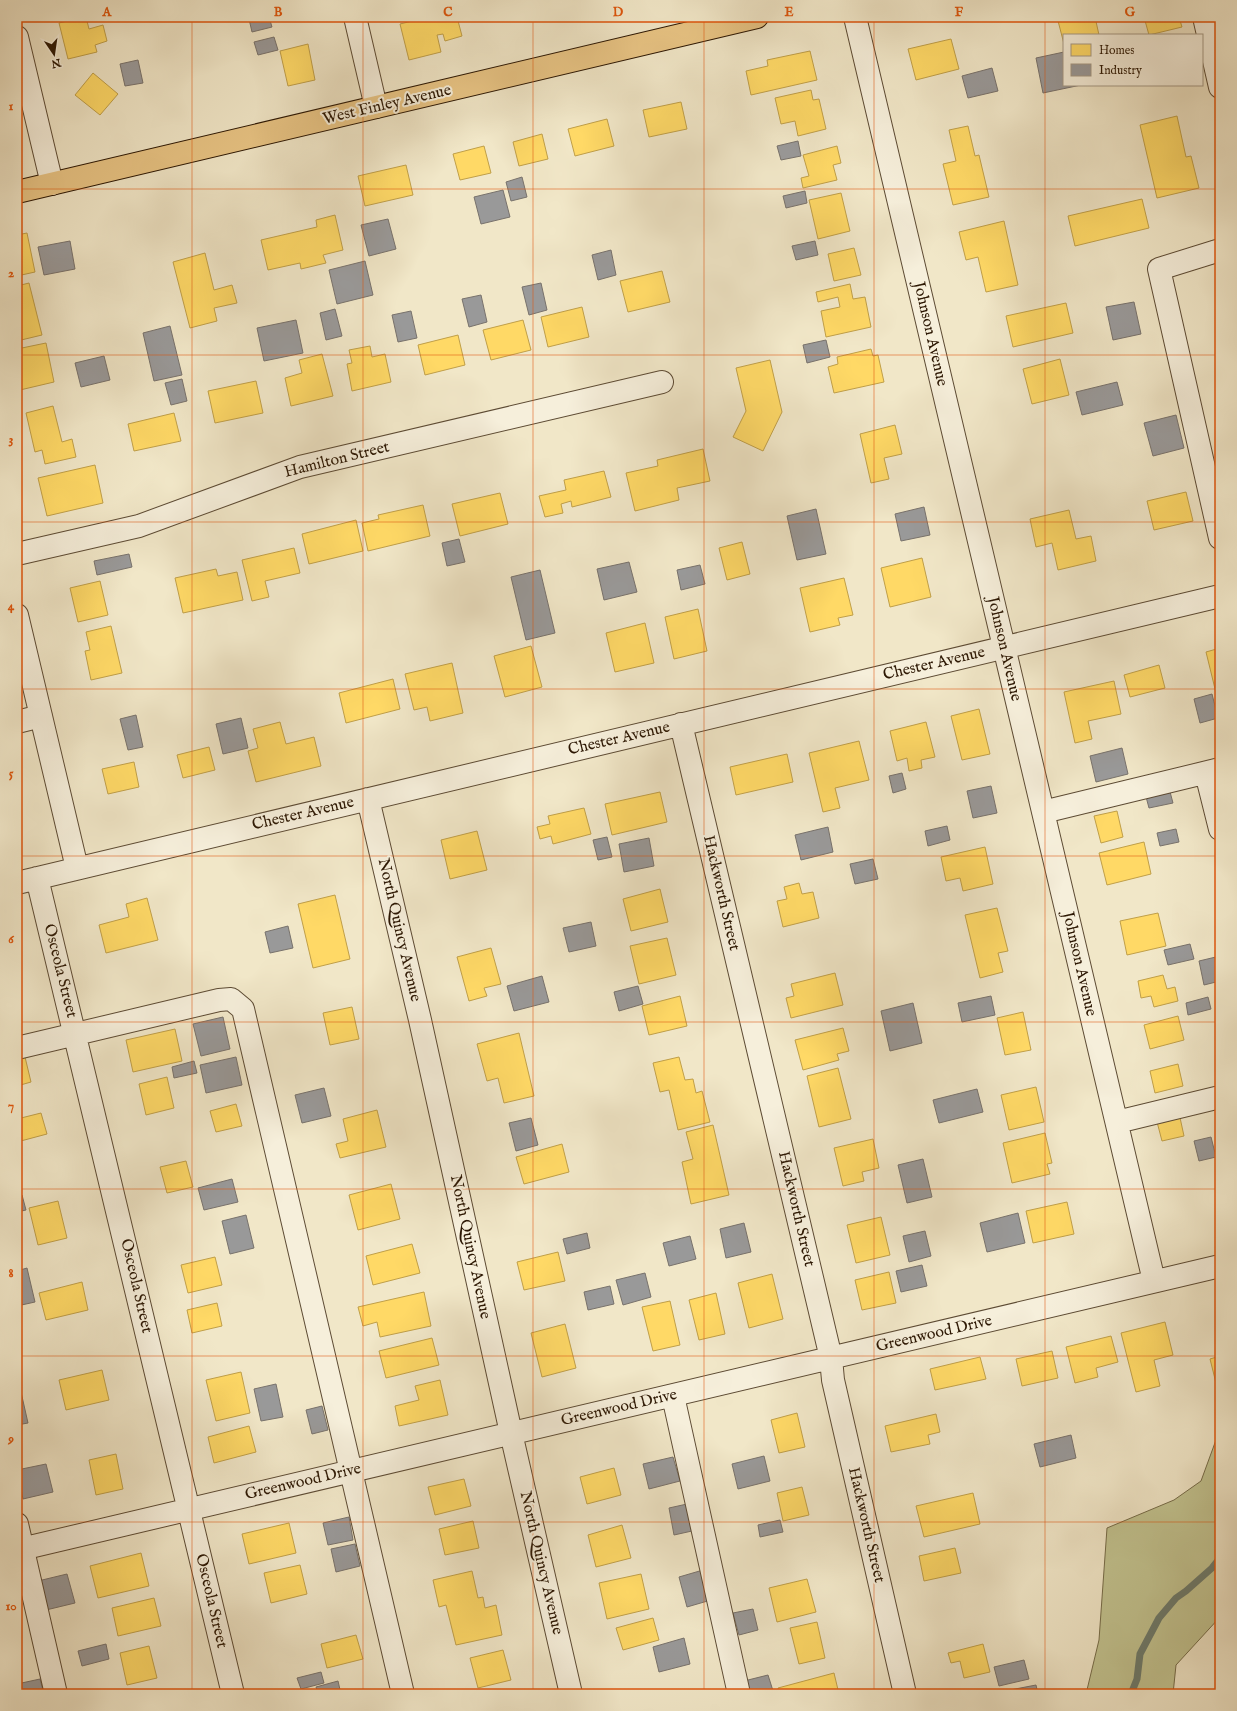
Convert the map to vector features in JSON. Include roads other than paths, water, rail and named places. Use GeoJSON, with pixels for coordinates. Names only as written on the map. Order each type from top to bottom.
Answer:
{"type":"FeatureCollection","features":[{"type":"Feature","properties":{"kind":"main road","name":"West Finley Avenue"},"geometry":{"type":"LineString","coordinates":[[17,192],[757,17]]}},
{"type":"Feature","properties":{"kind":"street"},"geometry":{"type":"LineString","coordinates":[[355,17],[376,107]]}},
{"type":"Feature","properties":{"kind":"street","name":"Johnson Avenue"},"geometry":{"type":"LineString","coordinates":[[854,17],[1154,1282]]}},
{"type":"Feature","properties":{"kind":"street"},"geometry":{"type":"LineString","coordinates":[[1204,17],[1220,86]]}},
{"type":"Feature","properties":{"kind":"street"},"geometry":{"type":"LineString","coordinates":[[17,37],[52,184]]}},
{"type":"Feature","properties":{"kind":"street"},"geometry":{"type":"LineString","coordinates":[[1220,250],[1159,269],[1220,538]]}},
{"type":"Feature","properties":{"kind":"street","name":"Hamilton Street"},"geometry":{"type":"LineString","coordinates":[[17,554],[139,526],[300,467],[662,382]]}},
{"type":"Feature","properties":{"kind":"street","name":"Chester Avenue"},"geometry":{"type":"LineString","coordinates":[[27,880],[1220,596]]}},
{"type":"Feature","properties":{"kind":"street"},"geometry":{"type":"LineString","coordinates":[[17,615],[77,868]]}},
{"type":"Feature","properties":{"kind":"street"},"geometry":{"type":"LineString","coordinates":[[17,722],[41,716]]}},
{"type":"Feature","properties":{"kind":"street","name":"Hackworth Street"},"geometry":{"type":"LineString","coordinates":[[681,724],[831,1358],[833,1380],[905,1694]]}},
{"type":"Feature","properties":{"kind":"street"},"geometry":{"type":"LineString","coordinates":[[1043,812],[1213,771],[1220,829]]}},
{"type":"Feature","properties":{"kind":"street","name":"North Quincy Avenue"},"geometry":{"type":"LineString","coordinates":[[368,799],[419,1014],[511,1434],[571,1694]]}},
{"type":"Feature","properties":{"kind":"street","name":"Osceola Street"},"geometry":{"type":"LineString","coordinates":[[27,880],[76,1034],[233,1694]]}},
{"type":"Feature","properties":{"kind":"street"},"geometry":{"type":"LineString","coordinates":[[17,1048],[219,1000],[231,999],[243,1008],[403,1694]]}},
{"type":"Feature","properties":{"kind":"street"},"geometry":{"type":"LineString","coordinates":[[1117,1122],[1220,1097]]}},
{"type":"Feature","properties":{"kind":"street","name":"Greenwood Drive"},"geometry":{"type":"LineString","coordinates":[[19,1550],[1220,1266]]}},
{"type":"Feature","properties":{"kind":"street"},"geometry":{"type":"LineString","coordinates":[[673,1396],[740,1694]]}},
{"type":"Feature","properties":{"kind":"street"},"geometry":{"type":"LineString","coordinates":[[17,1524],[19,1550],[56,1694]]}},
{"type":"Feature","properties":{"kind":"waterway"},"geometry":{"type":"LineString","coordinates":[[1131,1694],[1137,1679],[1140,1654],[1159,1618],[1176,1598],[1212,1568],[1220,1558]]}}]}
